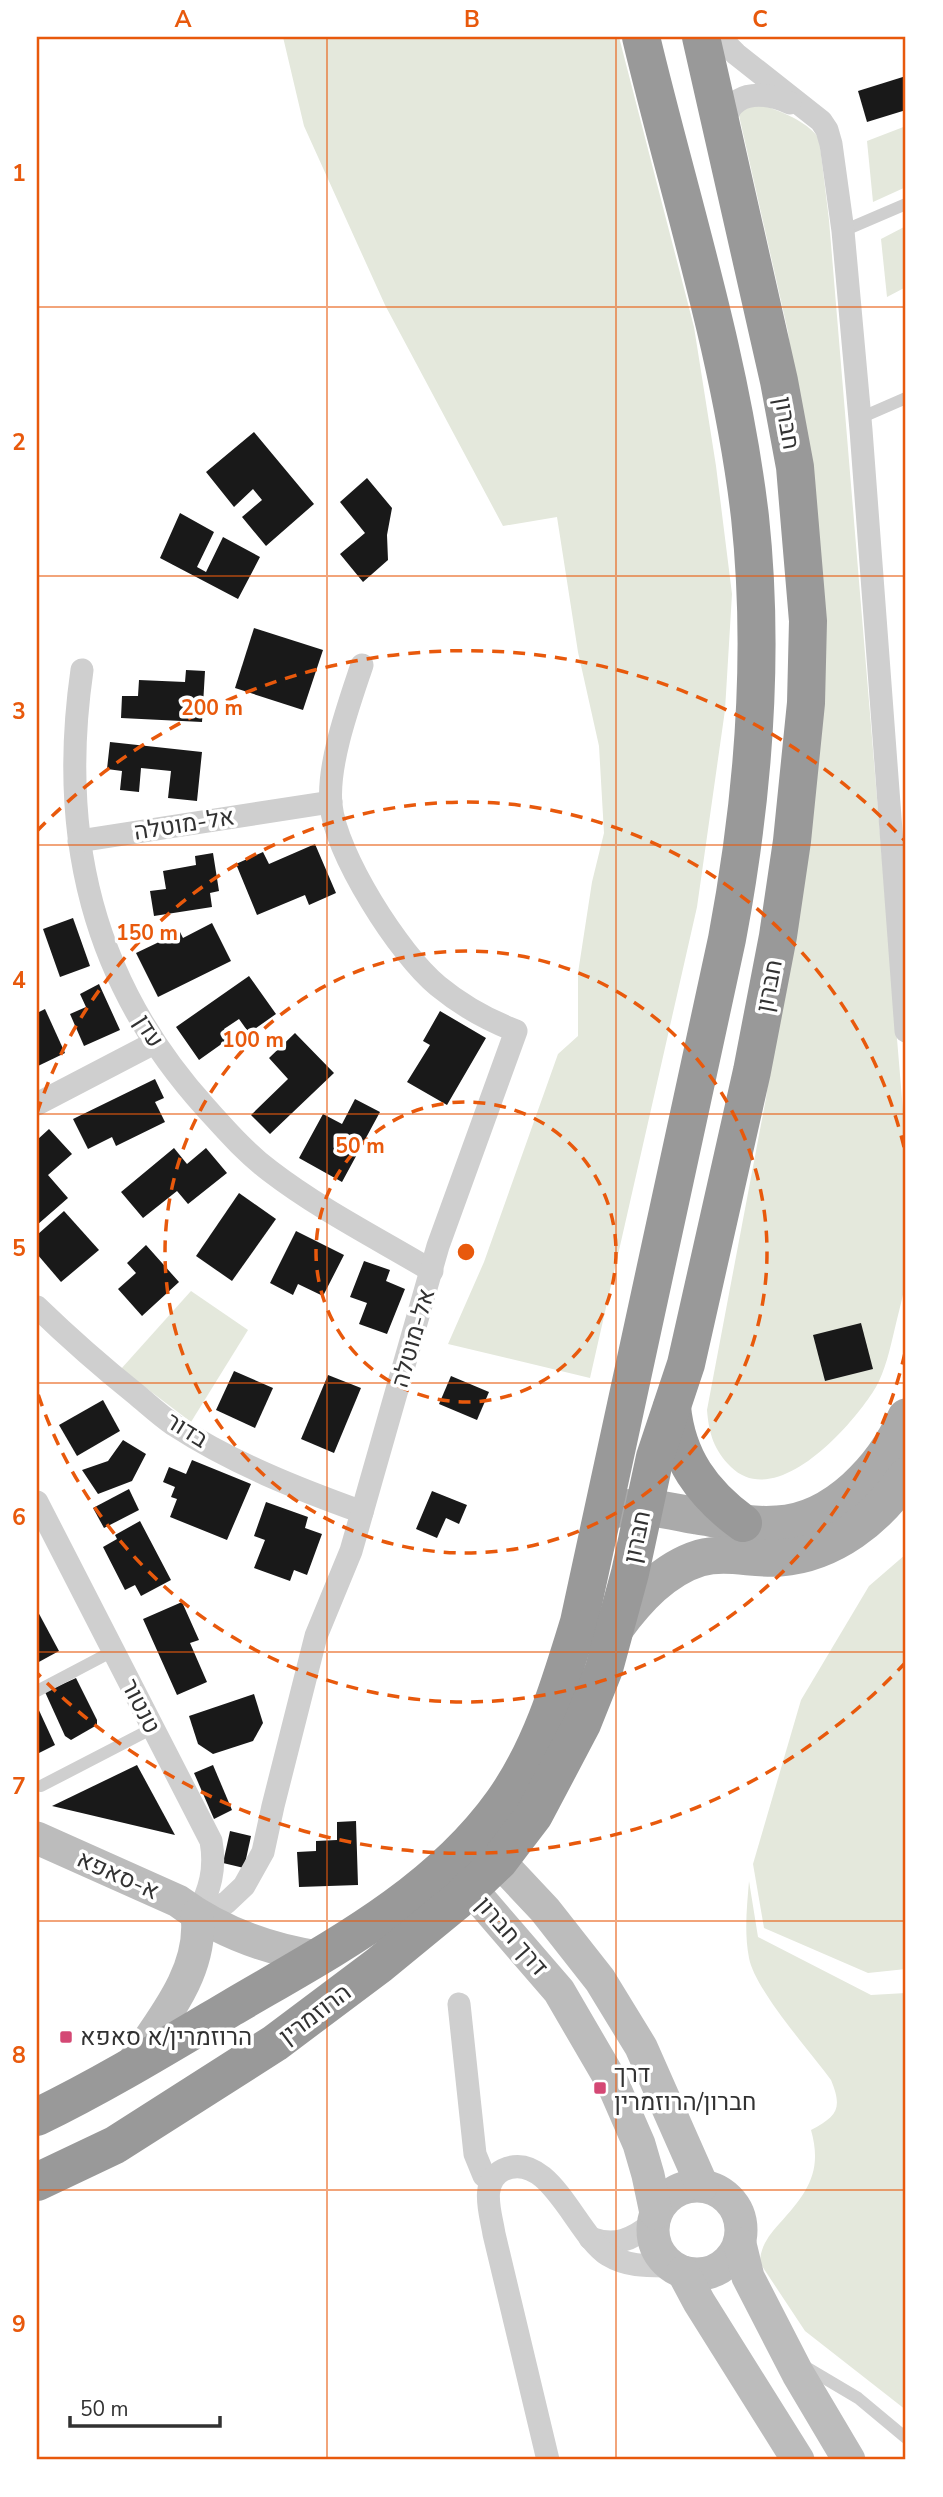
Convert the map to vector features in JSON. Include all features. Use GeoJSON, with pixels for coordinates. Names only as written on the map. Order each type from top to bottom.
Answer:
{"type":"FeatureCollection","features":[{"type":"Feature","properties":{"kind":"highway","name":"חברון"},"geometry":{"type":"LineString","coordinates":[[461,1851],[503,1803],[523,1771],[547,1717],[579,1622],[737,886],[751,769],[755,704],[754,581],[750,518],[743,470],[709,303],[640,37]]}},
{"type":"Feature","properties":{"kind":"highway","name":"חברון"},"geometry":{"type":"LineString","coordinates":[[471,1889],[499,1861],[534,1815],[582,1724],[604,1669],[655,1457],[686,1364],[752,1071],[778,936],[792,841],[806,703],[808,621],[795,467],[779,381],[701,37]]}},
{"type":"Feature","properties":{"kind":"highway"},"geometry":{"type":"LineString","coordinates":[[672,1407],[677,1439],[691,1469],[710,1496],[743,1522]]}},
{"type":"Feature","properties":{"kind":"highway","name":"הרוזמרין"},"geometry":{"type":"LineString","coordinates":[[37,2117],[130,2067],[318,1956],[421,1887],[461,1851]]}},
{"type":"Feature","properties":{"kind":"highway","name":"הרוזמרין"},"geometry":{"type":"LineString","coordinates":[[37,2182],[115,2145],[275,2043],[379,1965],[471,1889]]}},
{"type":"Feature","properties":{"kind":"main road"},"geometry":{"type":"LineString","coordinates":[[602,1514],[621,1508],[643,1506],[743,1522],[778,1524],[798,1521],[826,1509],[848,1494],[878,1464],[906,1417]]}},
{"type":"Feature","properties":{"kind":"main road"},"geometry":{"type":"LineString","coordinates":[[615,1629],[633,1606],[666,1575],[699,1559],[734,1555],[780,1558],[836,1542],[869,1519],[895,1493],[906,1476]]}},
{"type":"Feature","properties":{"kind":"main road","name":"א-סאפא"},"geometry":{"type":"LineString","coordinates":[[37,1839],[178,1901],[197,1915],[262,1946],[318,1956]]}},
{"type":"Feature","properties":{"kind":"main road","name":"דרך חברון"},"geometry":{"type":"LineString","coordinates":[[654,2218],[648,2175],[639,2144],[612,2082],[559,1991],[471,1889],[461,1851],[499,1861],[570,1940],[620,2010],[659,2085],[702,2185]]}},
{"type":"Feature","properties":{"kind":"main road"},"geometry":{"type":"LineString","coordinates":[[130,2067],[189,1973],[198,1943],[197,1915]]}},
{"type":"Feature","properties":{"kind":"main road"},"geometry":{"type":"LineString","coordinates":[[797,2460],[699,2301],[677,2269],[656,2247],[654,2218],[670,2195],[691,2185],[715,2188],[733,2203],[742,2225],[740,2244],[748,2277],[787,2353],[849,2460]]}},
{"type":"Feature","properties":{"kind":"main road"},"geometry":{"type":"LineString","coordinates":[[677,2269],[697,2274],[710,2272],[733,2257],[740,2244]]}},
{"type":"Feature","properties":{"kind":"street"},"geometry":{"type":"LineString","coordinates":[[719,37],[736,54],[812,113],[827,130],[844,231],[906,1031]]}},
{"type":"Feature","properties":{"kind":"street"},"geometry":{"type":"LineString","coordinates":[[722,131],[730,108],[749,95],[758,93],[776,97],[812,113]]}},
{"type":"Feature","properties":{"kind":"street","name":"אל-מוטלה"},"geometry":{"type":"LineString","coordinates":[[197,1915],[226,1903],[235,1895],[256,1868],[263,1852],[317,1636],[351,1551],[438,1246],[516,1031],[461,1003],[435,984],[375,907],[353,867],[334,822],[331,802],[334,766],[346,712],[362,665]]}},
{"type":"Feature","properties":{"kind":"street","name":"עדן"},"geometry":{"type":"LineString","coordinates":[[82,670],[74,751],[79,841],[101,936],[146,1031],[191,1091],[232,1137],[267,1169],[320,1207],[432,1271]]}},
{"type":"Feature","properties":{"kind":"street","name":"אל-מוטלה"},"geometry":{"type":"LineString","coordinates":[[79,841],[331,802]]}},
{"type":"Feature","properties":{"kind":"street"},"geometry":{"type":"LineString","coordinates":[[37,1104],[155,1043]]}},
{"type":"Feature","properties":{"kind":"street","name":"בדור"},"geometry":{"type":"LineString","coordinates":[[37,1307],[86,1354],[173,1424],[268,1475],[362,1512]]}},
{"type":"Feature","properties":{"kind":"street","name":"טנטור"},"geometry":{"type":"LineString","coordinates":[[37,1502],[211,1841],[214,1857],[211,1882],[197,1915]]}},
{"type":"Feature","properties":{"kind":"street"},"geometry":{"type":"LineString","coordinates":[[458,2004],[475,2154],[484,2176],[491,2180]]}},
{"type":"Feature","properties":{"kind":"street"},"geometry":{"type":"LineString","coordinates":[[548,2460],[494,2234],[488,2199],[491,2180],[497,2173],[509,2168],[520,2166],[531,2169],[550,2183],[590,2238],[610,2256],[628,2264],[677,2269]]}},
{"type":"Feature","properties":{"kind":"street"},"geometry":{"type":"LineString","coordinates":[[590,2238],[604,2243],[627,2241],[654,2218]]}},
{"type":"Feature","properties":{"kind":"lane"},"geometry":{"type":"LineString","coordinates":[[844,231],[906,204]]}},
{"type":"Feature","properties":{"kind":"lane"},"geometry":{"type":"LineString","coordinates":[[860,418],[906,398]]}},
{"type":"Feature","properties":{"kind":"lane"},"geometry":{"type":"LineString","coordinates":[[37,1691],[113,1651]]}},
{"type":"Feature","properties":{"kind":"lane"},"geometry":{"type":"LineString","coordinates":[[41,1786],[153,1728]]}},
{"type":"Feature","properties":{"kind":"lane"},"geometry":{"type":"LineString","coordinates":[[787,2353],[808,2369],[858,2398],[906,2438]]}},
{"type":"Feature","properties":{"kind":"shaded area"},"geometry":{"type":"Polygon","coordinates":[[[283,37],[619,37],[694,327],[716,466],[732,594],[725,710],[697,907],[590,1378],[448,1344],[484,1262],[558,1054],[578,1036],[578,973],[592,882],[604,833],[599,746],[578,652],[557,517],[503,526],[385,305],[304,126],[283,37]]]}},
{"type":"Feature","properties":{"kind":"shaded area"},"geometry":{"type":"Polygon","coordinates":[[[758,103],[799,121],[819,138],[829,220],[906,1147],[907,1275],[882,1374],[865,1403],[833,1440],[791,1471],[770,1479],[750,1478],[725,1461],[713,1441],[707,1410],[766,1098],[816,747],[822,618],[788,332],[738,111],[758,103]]]}},
{"type":"Feature","properties":{"kind":"shaded area"},"geometry":{"type":"Polygon","coordinates":[[[906,126],[906,187],[873,202],[867,141],[906,126]]]}},
{"type":"Feature","properties":{"kind":"shaded area"},"geometry":{"type":"Polygon","coordinates":[[[906,226],[906,287],[887,297],[881,239],[906,226]]]}},
{"type":"Feature","properties":{"kind":"shaded area"},"geometry":{"type":"Polygon","coordinates":[[[191,1291],[248,1330],[191,1422],[121,1369],[191,1291]]]}},
{"type":"Feature","properties":{"kind":"shaded area"},"geometry":{"type":"Polygon","coordinates":[[[906,1554],[906,1969],[868,1973],[764,1928],[753,1864],[801,1700],[869,1586],[906,1554]]]}},
{"type":"Feature","properties":{"kind":"shaded area"},"geometry":{"type":"Polygon","coordinates":[[[749,1881],[758,1937],[871,1995],[906,1993],[906,2410],[805,2331],[760,2263],[763,2247],[769,2237],[805,2192],[814,2170],[811,2130],[832,2116],[837,2098],[831,2080],[784,2020],[753,1971],[749,1958],[746,1919],[749,1881]]]}},
{"type":"Feature","properties":{"kind":"building"},"geometry":{"type":"Polygon","coordinates":[[[906,76],[906,110],[867,122],[858,91],[906,76]]]}},
{"type":"Feature","properties":{"kind":"building"},"geometry":{"type":"Polygon","coordinates":[[[254,432],[314,504],[266,546],[242,517],[262,500],[253,489],[234,507],[206,472],[254,432]]]}},
{"type":"Feature","properties":{"kind":"building"},"geometry":{"type":"Polygon","coordinates":[[[367,478],[392,508],[387,535],[388,560],[363,582],[340,554],[365,533],[340,502],[367,478]]]}},
{"type":"Feature","properties":{"kind":"building"},"geometry":{"type":"Polygon","coordinates":[[[180,513],[214,532],[197,567],[206,572],[223,537],[260,557],[238,599],[160,558],[180,513]]]}},
{"type":"Feature","properties":{"kind":"building"},"geometry":{"type":"Polygon","coordinates":[[[254,628],[323,650],[303,710],[235,688],[254,628]]]}},
{"type":"Feature","properties":{"kind":"building"},"geometry":{"type":"Polygon","coordinates":[[[186,670],[205,671],[202,722],[121,718],[122,696],[138,696],[139,680],[185,682],[186,670]]]}},
{"type":"Feature","properties":{"kind":"building"},"geometry":{"type":"Polygon","coordinates":[[[110,742],[202,752],[197,801],[168,798],[171,771],[141,768],[139,792],[120,790],[122,771],[107,769],[110,742]]]}},
{"type":"Feature","properties":{"kind":"building"},"geometry":{"type":"Polygon","coordinates":[[[315,844],[336,893],[309,905],[305,895],[257,915],[236,864],[263,852],[269,864],[315,844]]]}},
{"type":"Feature","properties":{"kind":"building"},"geometry":{"type":"Polygon","coordinates":[[[213,853],[219,891],[210,893],[212,907],[154,916],[150,891],[166,889],[163,871],[196,865],[195,856],[213,853]]]}},
{"type":"Feature","properties":{"kind":"building"},"geometry":{"type":"Polygon","coordinates":[[[73,918],[90,966],[60,977],[43,929],[73,918]]]}},
{"type":"Feature","properties":{"kind":"building"},"geometry":{"type":"Polygon","coordinates":[[[212,923],[231,961],[158,997],[136,953],[180,932],[183,938],[212,923]]]}},
{"type":"Feature","properties":{"kind":"building"},"geometry":{"type":"Polygon","coordinates":[[[249,976],[276,1014],[249,1033],[239,1019],[224,1029],[230,1038],[199,1060],[176,1027],[249,976]]]}},
{"type":"Feature","properties":{"kind":"building"},"geometry":{"type":"Polygon","coordinates":[[[99,984],[120,1030],[84,1046],[70,1014],[86,1007],[80,994],[99,984]]]}},
{"type":"Feature","properties":{"kind":"building"},"geometry":{"type":"Polygon","coordinates":[[[45,1009],[65,1053],[38,1066],[37,1013],[45,1009]]]}},
{"type":"Feature","properties":{"kind":"building"},"geometry":{"type":"Polygon","coordinates":[[[440,1011],[486,1038],[447,1105],[407,1082],[430,1045],[423,1041],[440,1011]]]}},
{"type":"Feature","properties":{"kind":"building"},"geometry":{"type":"Polygon","coordinates":[[[295,1033],[334,1073],[270,1134],[251,1115],[288,1079],[269,1058],[295,1033]]]}},
{"type":"Feature","properties":{"kind":"building"},"geometry":{"type":"Polygon","coordinates":[[[155,1079],[164,1098],[155,1102],[165,1122],[116,1146],[112,1137],[88,1149],[73,1119],[155,1079]]]}},
{"type":"Feature","properties":{"kind":"building"},"geometry":{"type":"Polygon","coordinates":[[[355,1099],[380,1112],[342,1182],[299,1158],[323,1114],[342,1124],[355,1099]]]}},
{"type":"Feature","properties":{"kind":"building"},"geometry":{"type":"Polygon","coordinates":[[[49,1129],[72,1154],[48,1175],[68,1198],[37,1225],[37,1140],[49,1129]]]}},
{"type":"Feature","properties":{"kind":"building"},"geometry":{"type":"Polygon","coordinates":[[[174,1148],[187,1164],[206,1148],[227,1173],[188,1204],[177,1191],[143,1218],[121,1192],[174,1148]]]}},
{"type":"Feature","properties":{"kind":"building"},"geometry":{"type":"Polygon","coordinates":[[[239,1193],[276,1219],[232,1281],[196,1256],[239,1193]]]}},
{"type":"Feature","properties":{"kind":"building"},"geometry":{"type":"Polygon","coordinates":[[[64,1211],[99,1250],[61,1282],[37,1254],[37,1235],[64,1211]]]}},
{"type":"Feature","properties":{"kind":"building"},"geometry":{"type":"Polygon","coordinates":[[[296,1231],[344,1255],[323,1296],[298,1284],[293,1295],[270,1283],[296,1231]]]}},
{"type":"Feature","properties":{"kind":"building"},"geometry":{"type":"Polygon","coordinates":[[[146,1245],[179,1282],[142,1316],[118,1289],[136,1273],[127,1263],[146,1245]]]}},
{"type":"Feature","properties":{"kind":"building"},"geometry":{"type":"Polygon","coordinates":[[[364,1261],[390,1270],[386,1281],[405,1289],[387,1334],[359,1324],[367,1303],[350,1297],[364,1261]]]}},
{"type":"Feature","properties":{"kind":"building"},"geometry":{"type":"Polygon","coordinates":[[[861,1323],[873,1369],[825,1381],[813,1335],[861,1323]]]}},
{"type":"Feature","properties":{"kind":"building"},"geometry":{"type":"Polygon","coordinates":[[[234,1371],[273,1388],[255,1428],[216,1410],[234,1371]]]}},
{"type":"Feature","properties":{"kind":"building"},"geometry":{"type":"Polygon","coordinates":[[[328,1375],[361,1388],[334,1453],[301,1439],[328,1375]]]}},
{"type":"Feature","properties":{"kind":"building"},"geometry":{"type":"Polygon","coordinates":[[[451,1376],[489,1392],[477,1420],[439,1404],[451,1376]]]}},
{"type":"Feature","properties":{"kind":"building"},"geometry":{"type":"Polygon","coordinates":[[[103,1400],[120,1431],[77,1456],[59,1425],[103,1400]]]}},
{"type":"Feature","properties":{"kind":"building"},"geometry":{"type":"Polygon","coordinates":[[[123,1440],[146,1454],[132,1481],[98,1494],[82,1470],[108,1461],[123,1440]]]}},
{"type":"Feature","properties":{"kind":"building"},"geometry":{"type":"Polygon","coordinates":[[[192,1460],[251,1484],[227,1540],[170,1517],[177,1499],[171,1497],[175,1487],[163,1482],[169,1467],[186,1474],[192,1460]]]}},
{"type":"Feature","properties":{"kind":"building"},"geometry":{"type":"Polygon","coordinates":[[[129,1489],[139,1510],[104,1528],[93,1508],[129,1489]]]}},
{"type":"Feature","properties":{"kind":"building"},"geometry":{"type":"Polygon","coordinates":[[[432,1491],[467,1505],[459,1524],[446,1518],[437,1538],[416,1529],[432,1491]]]}},
{"type":"Feature","properties":{"kind":"building"},"geometry":{"type":"Polygon","coordinates":[[[266,1502],[308,1517],[305,1528],[322,1534],[307,1575],[294,1570],[290,1581],[254,1568],[265,1540],[254,1536],[266,1502]]]}},
{"type":"Feature","properties":{"kind":"building"},"geometry":{"type":"Polygon","coordinates":[[[140,1521],[171,1580],[141,1596],[135,1585],[125,1590],[103,1547],[117,1539],[115,1535],[140,1521]]]}},
{"type":"Feature","properties":{"kind":"building"},"geometry":{"type":"Polygon","coordinates":[[[182,1602],[199,1640],[190,1643],[207,1682],[177,1695],[143,1619],[182,1602]]]}},
{"type":"Feature","properties":{"kind":"building"},"geometry":{"type":"Polygon","coordinates":[[[37,1610],[59,1651],[37,1663],[37,1610]]]}},
{"type":"Feature","properties":{"kind":"building"},"geometry":{"type":"Polygon","coordinates":[[[76,1678],[97,1725],[71,1740],[65,1736],[45,1692],[76,1678]]]}},
{"type":"Feature","properties":{"kind":"building"},"geometry":{"type":"Polygon","coordinates":[[[254,1694],[263,1723],[253,1741],[213,1754],[198,1744],[189,1716],[254,1694]]]}},
{"type":"Feature","properties":{"kind":"building"},"geometry":{"type":"Polygon","coordinates":[[[37,1706],[55,1745],[37,1754],[37,1706]]]}},
{"type":"Feature","properties":{"kind":"building"},"geometry":{"type":"Polygon","coordinates":[[[137,1765],[175,1835],[52,1806],[137,1765]]]}},
{"type":"Feature","properties":{"kind":"building"},"geometry":{"type":"Polygon","coordinates":[[[213,1765],[232,1810],[214,1819],[194,1773],[213,1765]]]}},
{"type":"Feature","properties":{"kind":"building"},"geometry":{"type":"Polygon","coordinates":[[[356,1821],[358,1885],[299,1887],[297,1852],[316,1851],[316,1841],[337,1840],[337,1822],[356,1821]]]}},
{"type":"Feature","properties":{"kind":"building"},"geometry":{"type":"Polygon","coordinates":[[[230,1831],[251,1836],[244,1868],[223,1863],[230,1831]]]}},
{"type":"Feature","properties":{"kind":"place","name":"הרוזמרין/א סאפא"},"geometry":{"type":"Point","coordinates":[66,2037]}},
{"type":"Feature","properties":{"kind":"place","name":"דרך חברון/הרוזמרין"},"geometry":{"type":"Point","coordinates":[600,2088]}}]}
